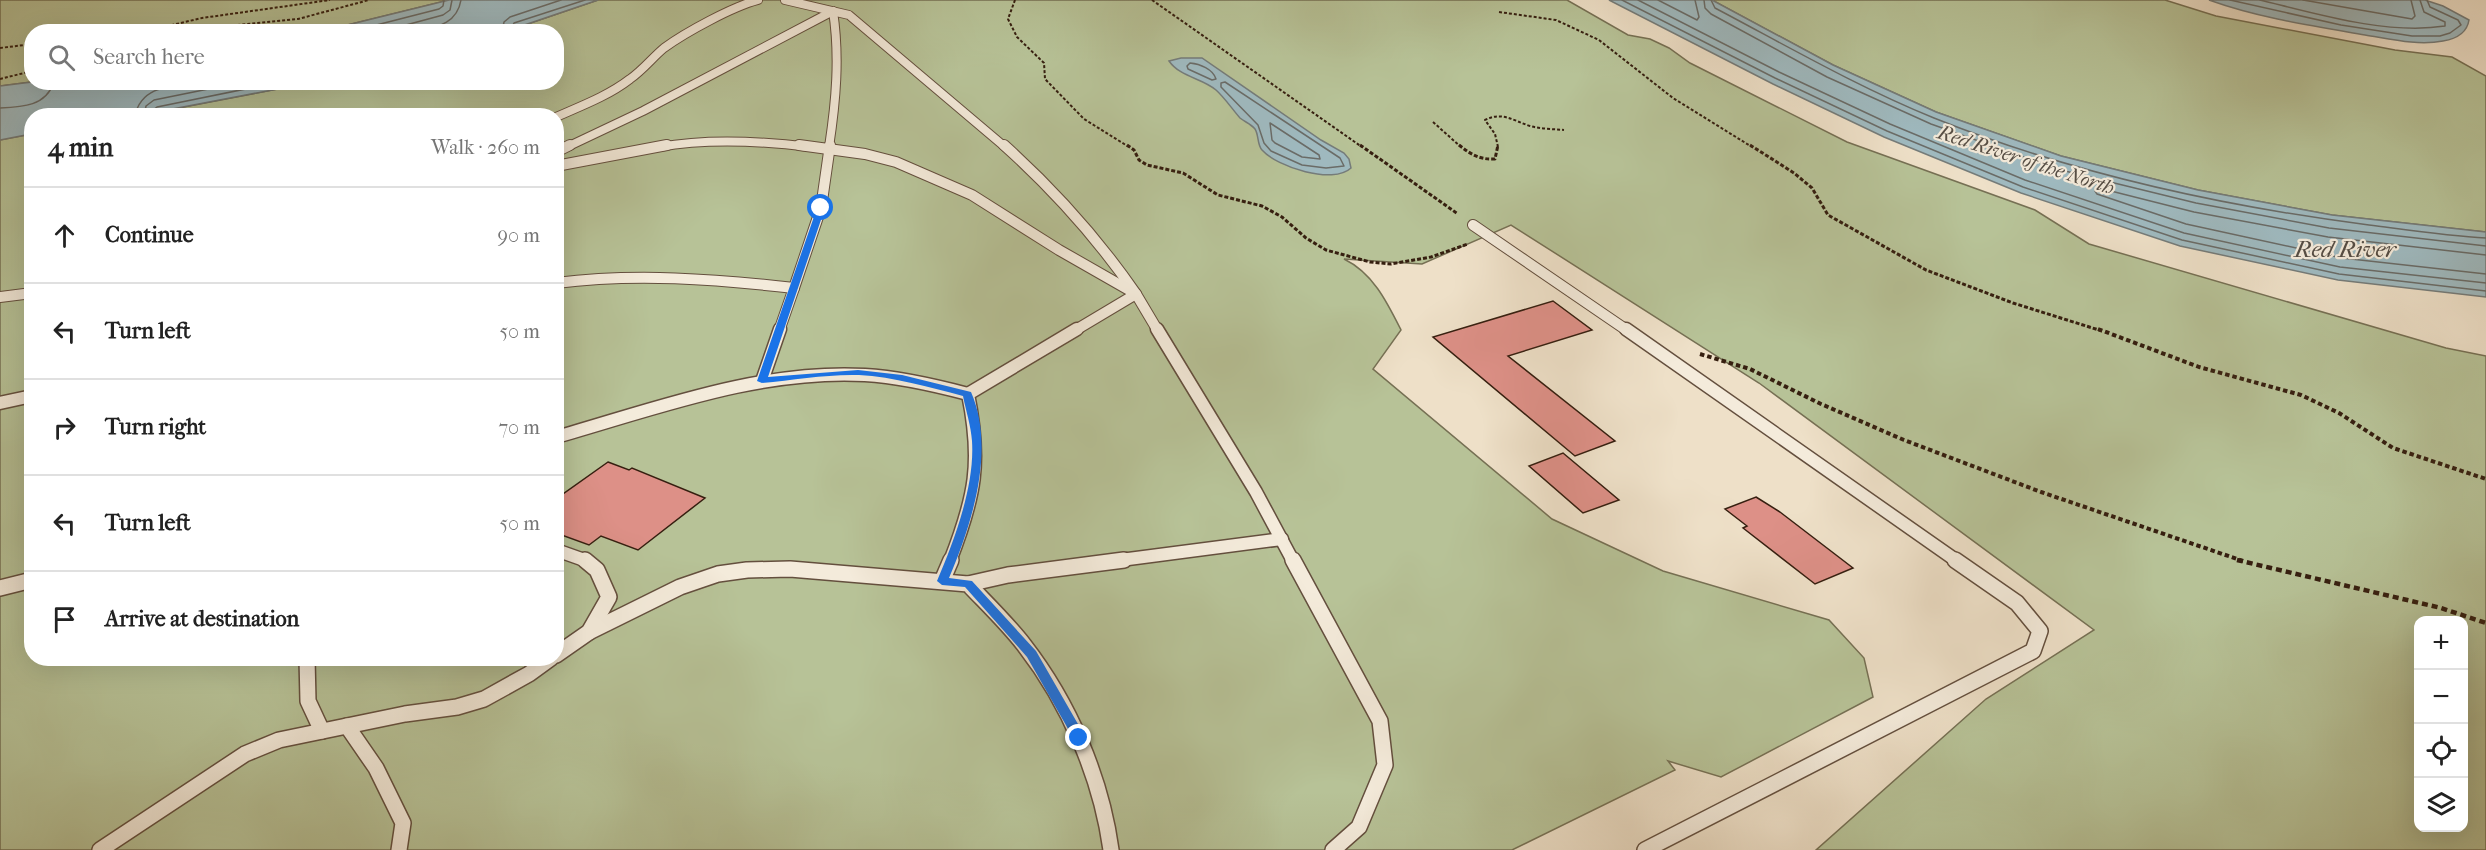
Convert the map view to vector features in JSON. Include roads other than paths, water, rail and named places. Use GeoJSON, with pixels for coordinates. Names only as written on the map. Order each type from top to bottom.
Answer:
{"type":"FeatureCollection","features":[{"type":"Feature","properties":{"kind":"lane"},"geometry":{"type":"LineString","coordinates":[[564,114],[596,100],[628,81],[650,64],[663,49],[738,5],[758,0]]}},
{"type":"Feature","properties":{"kind":"lane"},"geometry":{"type":"LineString","coordinates":[[785,0],[849,15],[1007,148],[1069,206],[1116,261],[1245,472],[1380,721],[1385,765],[1359,828],[1333,850]]}},
{"type":"Feature","properties":{"kind":"lane"},"geometry":{"type":"LineString","coordinates":[[762,381],[821,208],[837,96],[836,31],[833,11]]}},
{"type":"Feature","properties":{"kind":"lane"},"geometry":{"type":"LineString","coordinates":[[564,148],[643,111],[833,11]]}},
{"type":"Feature","properties":{"kind":"lane"},"geometry":{"type":"LineString","coordinates":[[564,165],[681,143],[735,141],[865,154],[896,162],[972,195],[1059,250],[1136,294]]}},
{"type":"Feature","properties":{"kind":"lane"},"geometry":{"type":"LineString","coordinates":[[1473,225],[1618,323],[2017,603],[2040,631],[2033,651],[1645,850]]}},
{"type":"Feature","properties":{"kind":"lane"},"geometry":{"type":"LineString","coordinates":[[564,282],[621,276],[714,279],[794,288]]}},
{"type":"Feature","properties":{"kind":"lane"},"geometry":{"type":"LineString","coordinates":[[0,297],[24,294]]}},
{"type":"Feature","properties":{"kind":"lane"},"geometry":{"type":"LineString","coordinates":[[564,435],[762,381],[810,375],[858,373],[902,378],[968,394],[1136,294]]}},
{"type":"Feature","properties":{"kind":"lane"},"geometry":{"type":"LineString","coordinates":[[942,581],[956,549],[974,480],[977,442],[968,394]]}},
{"type":"Feature","properties":{"kind":"lane"},"geometry":{"type":"LineString","coordinates":[[0,403],[24,398]]}},
{"type":"Feature","properties":{"kind":"lane"},"geometry":{"type":"LineString","coordinates":[[564,649],[589,632],[645,602],[735,571],[776,569],[968,584],[1008,575],[1282,539]]}},
{"type":"Feature","properties":{"kind":"lane"},"geometry":{"type":"LineString","coordinates":[[564,552],[579,555],[601,573],[609,597],[589,632]]}},
{"type":"Feature","properties":{"kind":"lane"},"geometry":{"type":"LineString","coordinates":[[0,588],[24,582]]}},
{"type":"Feature","properties":{"kind":"lane"},"geometry":{"type":"LineString","coordinates":[[968,584],[1032,654],[1079,738],[1099,793],[1111,850]]}},
{"type":"Feature","properties":{"kind":"lane"},"geometry":{"type":"LineString","coordinates":[[307,666],[308,700],[322,731]]}},
{"type":"Feature","properties":{"kind":"lane"},"geometry":{"type":"LineString","coordinates":[[100,850],[245,754],[279,740],[405,714],[457,708],[484,699],[540,666]]}},
{"type":"Feature","properties":{"kind":"lane"},"geometry":{"type":"LineString","coordinates":[[347,726],[376,768],[403,824],[399,850]]}},
{"type":"Feature","properties":{"kind":"water"},"geometry":{"type":"Polygon","coordinates":[[[449,0],[598,0],[528,24],[351,24],[449,0]]]}},
{"type":"Feature","properties":{"kind":"water","name":"Red River"},"geometry":{"type":"Polygon","coordinates":[[[1609,0],[1712,0],[1833,65],[1936,112],[2061,156],[2198,190],[2332,215],[2486,232],[2486,297],[2338,280],[2180,246],[2021,193],[1884,137],[1773,84],[1609,0]]]}},
{"type":"Feature","properties":{"kind":"water"},"geometry":{"type":"Polygon","coordinates":[[[2209,0],[2425,0],[2443,6],[2469,20],[2463,32],[2452,39],[2414,42],[2286,21],[2209,0]]]}},
{"type":"Feature","properties":{"kind":"water"},"geometry":{"type":"Polygon","coordinates":[[[1181,58],[1202,58],[1321,140],[1344,153],[1349,159],[1351,168],[1343,173],[1332,175],[1305,172],[1269,156],[1260,148],[1255,129],[1240,118],[1216,90],[1179,71],[1169,61],[1181,58]]]}},
{"type":"Feature","properties":{"kind":"water"},"geometry":{"type":"Polygon","coordinates":[[[24,83],[24,90],[272,90],[178,108],[24,108],[24,135],[0,140],[0,86],[24,83]]]}},
{"type":"Feature","properties":{"kind":"water label","name":"Red River of the North"},"geometry":{"type":"Point","coordinates":[2026,160]}}]}
